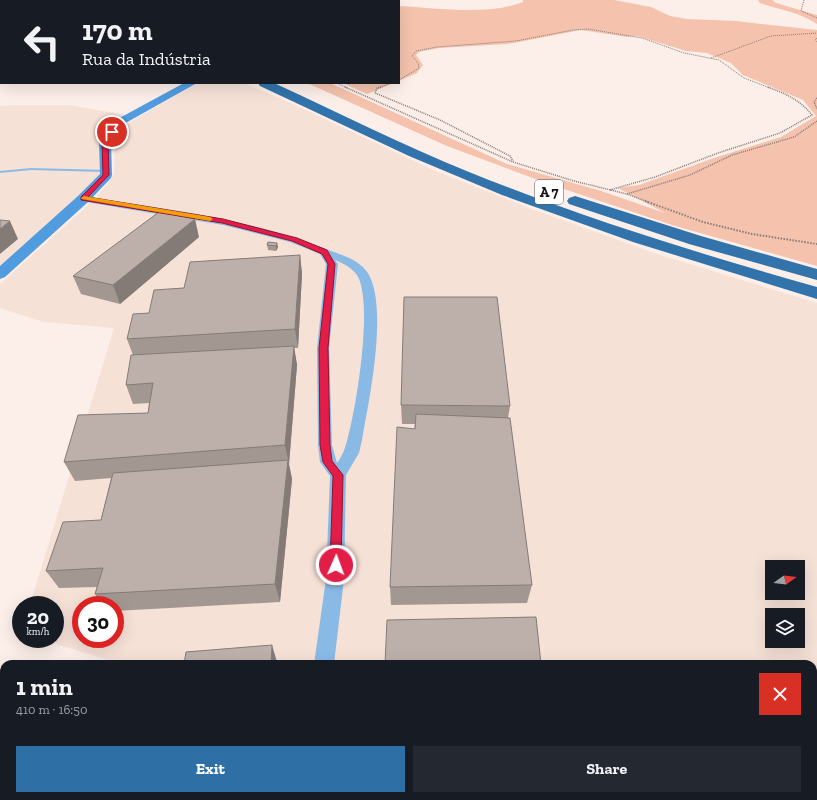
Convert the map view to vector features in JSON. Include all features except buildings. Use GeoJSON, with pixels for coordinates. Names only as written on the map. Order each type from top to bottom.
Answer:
{"type":"FeatureCollection","features":[{"type":"Feature","properties":{"kind":"highway","name":"A 7"},"geometry":{"type":"LineString","coordinates":[[266,84],[443,166],[528,200],[660,246],[817,293]]}},
{"type":"Feature","properties":{"kind":"highway"},"geometry":{"type":"LineString","coordinates":[[292,84],[428,144]]}},
{"type":"Feature","properties":{"kind":"highway","name":"A 7"},"geometry":{"type":"LineString","coordinates":[[564,197],[695,240],[817,275]]}},
{"type":"Feature","properties":{"kind":"street"},"geometry":{"type":"LineString","coordinates":[[0,274],[106,175],[105,141],[118,123],[190,84]]}},
{"type":"Feature","properties":{"kind":"street"},"geometry":{"type":"LineString","coordinates":[[83,198],[223,222],[294,240],[351,262],[364,276],[369,289],[370,338],[355,440],[351,453],[338,475],[335,580],[325,660]]}},
{"type":"Feature","properties":{"kind":"street"},"geometry":{"type":"LineString","coordinates":[[324,252],[332,264],[323,348],[325,445],[328,462],[338,475]]}},
{"type":"Feature","properties":{"kind":"lane"},"geometry":{"type":"LineString","coordinates":[[0,172],[31,169],[106,171]]}},
{"type":"Feature","properties":{"kind":"path"},"geometry":{"type":"LineString","coordinates":[[804,0],[801,6],[801,11],[817,18]]}},
{"type":"Feature","properties":{"kind":"path"},"geometry":{"type":"LineString","coordinates":[[400,79],[419,68],[418,63],[412,56],[416,52],[437,47],[516,41],[573,30],[588,29],[642,38],[684,53],[719,60],[744,78],[784,93],[804,105],[812,115],[780,133],[718,153],[656,177],[610,190]]}},
{"type":"Feature","properties":{"kind":"path"},"geometry":{"type":"LineString","coordinates":[[711,58],[771,36],[817,33]]}},
{"type":"Feature","properties":{"kind":"path"},"geometry":{"type":"LineString","coordinates":[[339,84],[513,162],[574,181],[626,194],[704,222],[752,234],[817,244]]}},
{"type":"Feature","properties":{"kind":"path"},"geometry":{"type":"LineString","coordinates":[[388,84],[377,88],[375,93],[440,120],[510,156],[513,162]]}},
{"type":"Feature","properties":{"kind":"path"},"geometry":{"type":"LineString","coordinates":[[817,98],[814,102],[817,109]]}},
{"type":"Feature","properties":{"kind":"path"},"geometry":{"type":"LineString","coordinates":[[626,194],[690,175],[732,155],[794,137],[817,121]]}},
{"type":"Feature","properties":{"kind":"shaded area"},"geometry":{"type":"Polygon","coordinates":[[[523,0],[614,0],[651,7],[670,16],[687,19],[735,21],[817,30],[817,266],[675,226],[549,184],[447,146],[309,84],[332,84],[507,164],[601,191],[665,213],[618,188],[639,185],[714,158],[781,137],[816,116],[803,100],[743,75],[731,63],[707,53],[686,51],[637,36],[627,37],[581,30],[508,44],[439,48],[419,52],[416,55],[423,65],[417,73],[400,81],[400,6],[478,10],[494,9],[523,2],[523,0]]]}},
{"type":"Feature","properties":{"kind":"shaded area"},"geometry":{"type":"Polygon","coordinates":[[[758,0],[772,0],[776,3],[817,15],[817,24],[797,14],[760,3],[758,0]]]}},
{"type":"Feature","properties":{"kind":"shaded area"},"geometry":{"type":"Polygon","coordinates":[[[196,84],[246,84],[293,104],[433,170],[537,211],[657,254],[817,303],[817,660],[108,660],[64,646],[64,596],[33,596],[114,328],[44,322],[0,308],[0,284],[94,200],[109,182],[114,172],[115,139],[125,125],[196,84]]]}},
{"type":"Feature","properties":{"kind":"shaded area"},"geometry":{"type":"Polygon","coordinates":[[[345,84],[392,84],[367,94],[345,84]]]}},
{"type":"Feature","properties":{"kind":"shaded area"},"geometry":{"type":"Polygon","coordinates":[[[69,105],[126,115],[105,131],[101,138],[102,167],[100,176],[0,268],[0,106],[69,105]]]}},
{"type":"Feature","properties":{"kind":"slow traffic"},"geometry":{"type":"LineString","coordinates":[[84,198],[152,211],[210,219]]}},
{"type":"Feature","properties":{"kind":"route"},"geometry":{"type":"LineString","coordinates":[[112,132],[105,141],[106,175],[83,198],[223,222],[294,240],[324,252],[330,259],[332,264],[323,348],[325,445],[328,462],[338,475],[336,565]]}}]}
